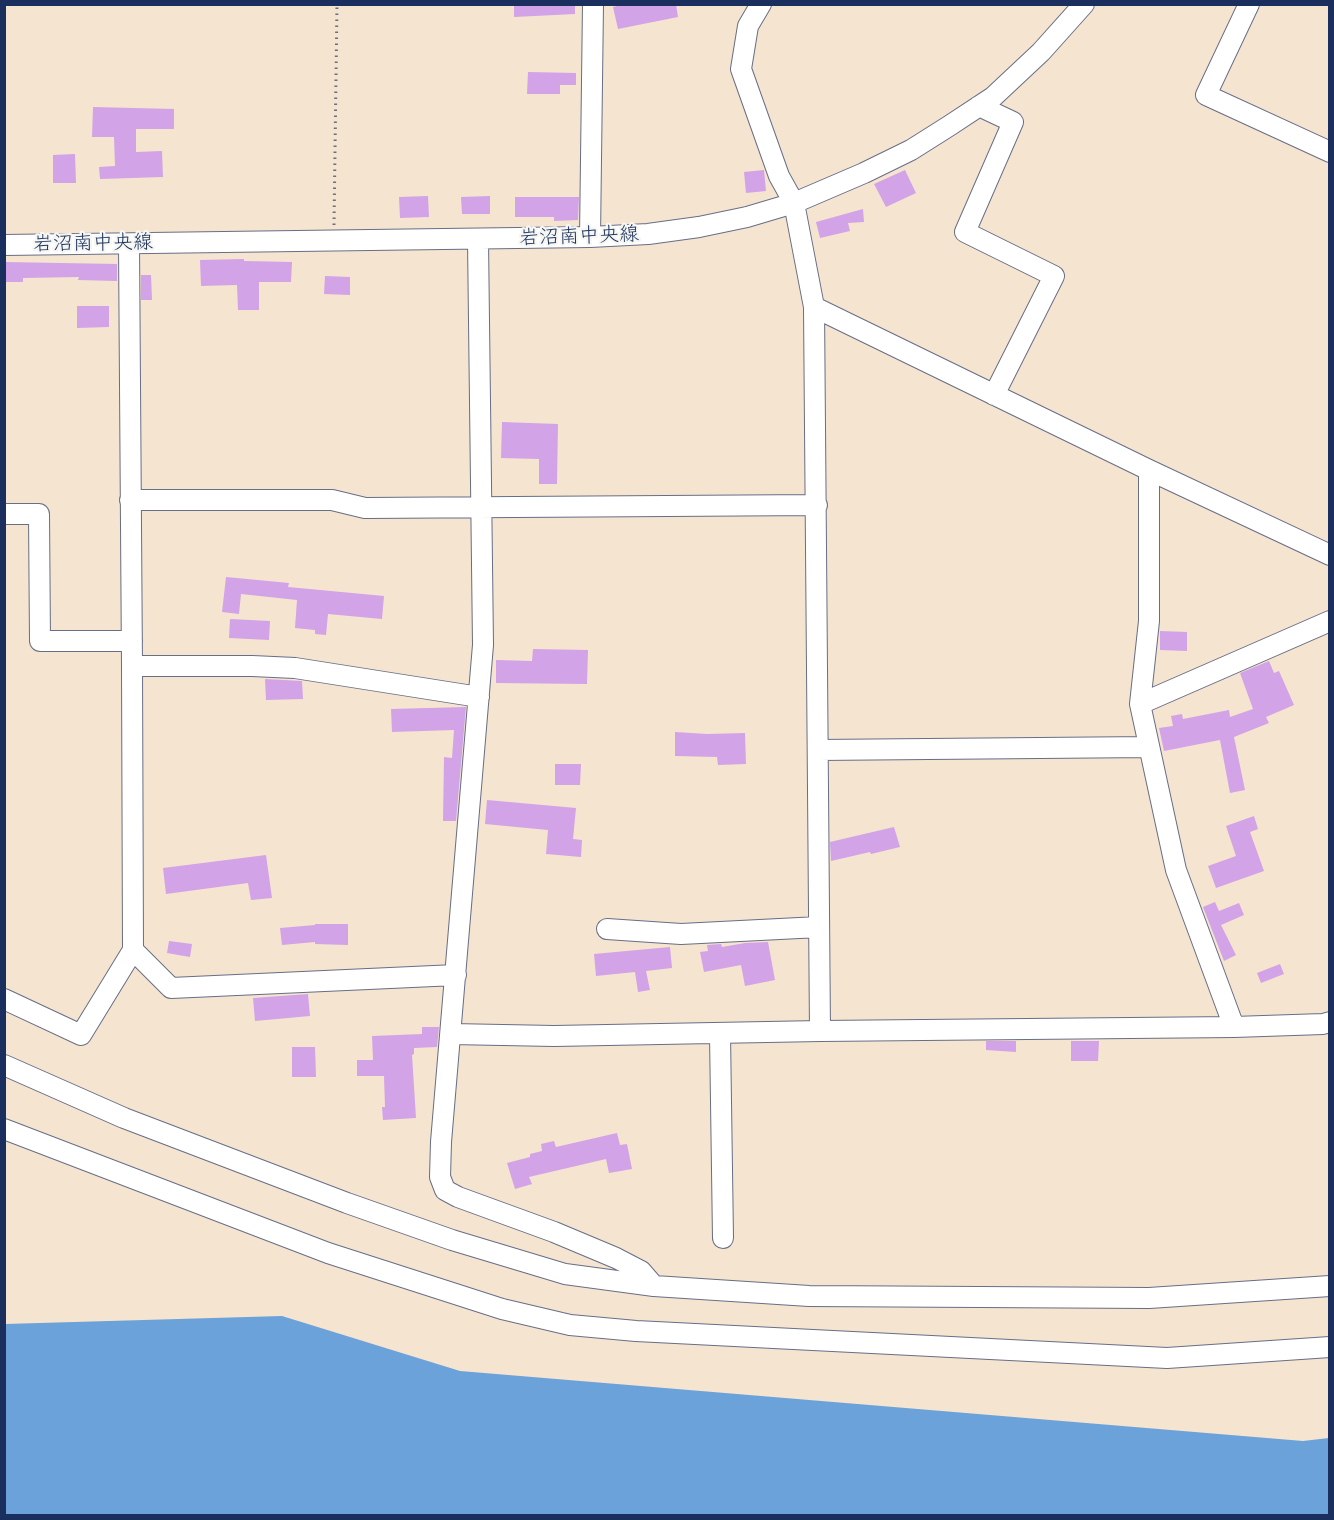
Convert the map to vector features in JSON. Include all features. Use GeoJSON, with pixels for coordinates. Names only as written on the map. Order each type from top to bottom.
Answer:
{"type":"FeatureCollection","features":[{"type":"Feature","properties":{"kind":"street"},"geometry":{"type":"LineString","coordinates":[[590,237],[593,4]]}},
{"type":"Feature","properties":{"kind":"street"},"geometry":{"type":"LineString","coordinates":[[761,4],[748,26],[741,69],[779,176],[794,203],[814,307],[820,1031]]}},
{"type":"Feature","properties":{"kind":"street","name":"岩沼南中央線"},"geometry":{"type":"LineString","coordinates":[[4,245],[590,237],[648,234],[747,217],[794,203],[911,150],[993,97],[1041,52],[1084,4]]}},
{"type":"Feature","properties":{"kind":"street"},"geometry":{"type":"LineString","coordinates":[[1249,4],[1206,95],[1329,152]]}},
{"type":"Feature","properties":{"kind":"street"},"geometry":{"type":"LineString","coordinates":[[979,106],[1013,122],[964,232],[1054,276],[994,395]]}},
{"type":"Feature","properties":{"kind":"street"},"geometry":{"type":"LineString","coordinates":[[477,240],[483,645],[440,1177],[445,1190],[458,1197],[554,1232],[616,1258],[641,1270],[654,1286]]}},
{"type":"Feature","properties":{"kind":"street"},"geometry":{"type":"LineString","coordinates":[[4,999],[81,1035],[134,950],[129,244]]}},
{"type":"Feature","properties":{"kind":"street"},"geometry":{"type":"LineString","coordinates":[[814,307],[1329,555]]}},
{"type":"Feature","properties":{"kind":"street"},"geometry":{"type":"LineString","coordinates":[[1149,470],[1149,621],[1140,704],[1176,870],[1234,1027]]}},
{"type":"Feature","properties":{"kind":"street"},"geometry":{"type":"LineString","coordinates":[[130,500],[332,500],[365,508],[817,505]]}},
{"type":"Feature","properties":{"kind":"street"},"geometry":{"type":"LineString","coordinates":[[4,514],[39,514],[40,641],[132,641]]}},
{"type":"Feature","properties":{"kind":"street"},"geometry":{"type":"LineString","coordinates":[[1140,704],[1329,621]]}},
{"type":"Feature","properties":{"kind":"street"},"geometry":{"type":"LineString","coordinates":[[132,666],[295,668],[479,696]]}},
{"type":"Feature","properties":{"kind":"street"},"geometry":{"type":"LineString","coordinates":[[818,750],[1149,747]]}},
{"type":"Feature","properties":{"kind":"street"},"geometry":{"type":"LineString","coordinates":[[607,929],[681,934],[819,927]]}},
{"type":"Feature","properties":{"kind":"street"},"geometry":{"type":"LineString","coordinates":[[134,950],[171,988],[456,975]]}},
{"type":"Feature","properties":{"kind":"street"},"geometry":{"type":"LineString","coordinates":[[451,1034],[554,1036],[1234,1027],[1329,1022]]}},
{"type":"Feature","properties":{"kind":"street"},"geometry":{"type":"LineString","coordinates":[[720,1034],[723,1238]]}},
{"type":"Feature","properties":{"kind":"street"},"geometry":{"type":"LineString","coordinates":[[4,1065],[124,1118],[347,1203],[452,1240],[564,1274],[654,1286],[809,1296],[1149,1298],[1329,1286]]}},
{"type":"Feature","properties":{"kind":"street"},"geometry":{"type":"LineString","coordinates":[[4,1129],[328,1253],[502,1309],[570,1325],[636,1331],[1167,1358],[1329,1347]]}},
{"type":"Feature","properties":{"kind":"path"},"geometry":{"type":"LineString","coordinates":[[333,242],[338,4]]}},
{"type":"Feature","properties":{"kind":"water"},"geometry":{"type":"Polygon","coordinates":[[[282,1316],[460,1371],[1303,1441],[1329,1438],[1329,1515],[5,1515],[5,1324],[282,1316]]]}},
{"type":"Feature","properties":{"kind":"building"},"geometry":{"type":"Polygon","coordinates":[[[514,4],[575,4],[575,14],[514,17],[514,4]]]}},
{"type":"Feature","properties":{"kind":"building"},"geometry":{"type":"Polygon","coordinates":[[[625,4],[676,4],[678,17],[618,29],[613,7],[625,4]]]}},
{"type":"Feature","properties":{"kind":"building"},"geometry":{"type":"Polygon","coordinates":[[[528,72],[576,73],[576,85],[560,85],[560,94],[527,94],[528,72]]]}},
{"type":"Feature","properties":{"kind":"building"},"geometry":{"type":"Polygon","coordinates":[[[93,107],[174,109],[174,129],[136,129],[136,152],[162,151],[163,177],[100,179],[99,167],[115,166],[114,137],[92,137],[93,107]]]}},
{"type":"Feature","properties":{"kind":"building"},"geometry":{"type":"Polygon","coordinates":[[[75,154],[76,183],[53,183],[53,155],[75,154]]]}},
{"type":"Feature","properties":{"kind":"building"},"geometry":{"type":"Polygon","coordinates":[[[764,170],[766,191],[746,193],[744,172],[764,170]]]}},
{"type":"Feature","properties":{"kind":"building"},"geometry":{"type":"Polygon","coordinates":[[[905,170],[916,193],[886,207],[874,184],[905,170]]]}},
{"type":"Feature","properties":{"kind":"building"},"geometry":{"type":"Polygon","coordinates":[[[428,196],[429,217],[400,218],[399,197],[428,196]]]}},
{"type":"Feature","properties":{"kind":"building"},"geometry":{"type":"Polygon","coordinates":[[[490,196],[490,214],[462,214],[461,197],[490,196]]]}},
{"type":"Feature","properties":{"kind":"building"},"geometry":{"type":"Polygon","coordinates":[[[515,197],[579,197],[578,220],[554,221],[554,217],[515,217],[515,197]]]}},
{"type":"Feature","properties":{"kind":"building"},"geometry":{"type":"Polygon","coordinates":[[[863,209],[864,222],[848,223],[850,231],[820,238],[816,222],[863,209]]]}},
{"type":"Feature","properties":{"kind":"building"},"geometry":{"type":"Polygon","coordinates":[[[244,259],[244,261],[292,262],[291,282],[259,282],[259,310],[238,310],[237,285],[201,286],[200,260],[244,259]]]}},
{"type":"Feature","properties":{"kind":"building"},"geometry":{"type":"Polygon","coordinates":[[[4,262],[117,264],[117,281],[78,280],[79,277],[23,278],[23,282],[4,282],[4,262]]]}},
{"type":"Feature","properties":{"kind":"building"},"geometry":{"type":"Polygon","coordinates":[[[141,275],[151,275],[152,300],[141,300],[141,275]]]}},
{"type":"Feature","properties":{"kind":"building"},"geometry":{"type":"Polygon","coordinates":[[[325,276],[350,277],[350,295],[324,294],[325,276]]]}},
{"type":"Feature","properties":{"kind":"building"},"geometry":{"type":"Polygon","coordinates":[[[77,306],[109,306],[109,327],[77,328],[77,306]]]}},
{"type":"Feature","properties":{"kind":"building"},"geometry":{"type":"Polygon","coordinates":[[[502,422],[558,424],[557,484],[539,484],[539,459],[501,458],[502,422]]]}},
{"type":"Feature","properties":{"kind":"building"},"geometry":{"type":"Polygon","coordinates":[[[226,577],[289,583],[288,587],[384,596],[382,619],[328,614],[326,635],[315,634],[315,630],[295,628],[297,600],[241,594],[239,614],[222,612],[226,577]]]}},
{"type":"Feature","properties":{"kind":"building"},"geometry":{"type":"Polygon","coordinates":[[[230,619],[270,621],[269,640],[229,638],[230,619]]]}},
{"type":"Feature","properties":{"kind":"building"},"geometry":{"type":"Polygon","coordinates":[[[1160,631],[1187,632],[1187,651],[1160,650],[1160,631]]]}},
{"type":"Feature","properties":{"kind":"building"},"geometry":{"type":"Polygon","coordinates":[[[533,649],[588,650],[587,684],[496,683],[496,660],[532,661],[533,649]]]}},
{"type":"Feature","properties":{"kind":"building"},"geometry":{"type":"Polygon","coordinates":[[[1269,661],[1274,673],[1279,671],[1294,705],[1266,717],[1269,723],[1234,737],[1245,790],[1230,793],[1220,740],[1164,751],[1159,728],[1173,726],[1171,716],[1182,714],[1183,719],[1229,710],[1230,717],[1253,709],[1240,673],[1269,661]]]}},
{"type":"Feature","properties":{"kind":"building"},"geometry":{"type":"Polygon","coordinates":[[[265,679],[302,681],[303,699],[266,700],[265,679]]]}},
{"type":"Feature","properties":{"kind":"building"},"geometry":{"type":"Polygon","coordinates":[[[466,707],[456,821],[443,821],[444,757],[452,758],[454,730],[392,732],[391,709],[466,707]]]}},
{"type":"Feature","properties":{"kind":"building"},"geometry":{"type":"Polygon","coordinates":[[[675,732],[745,733],[746,764],[718,765],[717,757],[675,756],[675,732]]]}},
{"type":"Feature","properties":{"kind":"building"},"geometry":{"type":"Polygon","coordinates":[[[555,764],[581,764],[580,785],[555,785],[555,764]]]}},
{"type":"Feature","properties":{"kind":"building"},"geometry":{"type":"Polygon","coordinates":[[[487,800],[576,808],[573,839],[582,840],[581,857],[546,854],[548,830],[485,824],[487,800]]]}},
{"type":"Feature","properties":{"kind":"building"},"geometry":{"type":"Polygon","coordinates":[[[1254,816],[1258,829],[1250,832],[1264,871],[1216,888],[1208,866],[1236,856],[1226,826],[1254,816]]]}},
{"type":"Feature","properties":{"kind":"building"},"geometry":{"type":"Polygon","coordinates":[[[894,827],[900,847],[831,861],[830,842],[894,827]]]}},
{"type":"Feature","properties":{"kind":"building"},"geometry":{"type":"Polygon","coordinates":[[[266,855],[272,898],[251,900],[248,883],[166,894],[163,868],[266,855]]]}},
{"type":"Feature","properties":{"kind":"building"},"geometry":{"type":"Polygon","coordinates":[[[1215,902],[1219,911],[1239,903],[1244,915],[1221,925],[1236,955],[1224,961],[1203,907],[1215,902]]]}},
{"type":"Feature","properties":{"kind":"building"},"geometry":{"type":"Polygon","coordinates":[[[315,924],[348,924],[348,945],[315,944],[315,942],[282,945],[280,928],[315,924]]]}},
{"type":"Feature","properties":{"kind":"building"},"geometry":{"type":"Polygon","coordinates":[[[169,941],[192,944],[190,957],[167,953],[169,941]]]}},
{"type":"Feature","properties":{"kind":"building"},"geometry":{"type":"Polygon","coordinates":[[[768,942],[775,980],[745,986],[741,965],[704,972],[700,952],[708,951],[707,945],[721,944],[722,947],[768,942]]]}},
{"type":"Feature","properties":{"kind":"building"},"geometry":{"type":"Polygon","coordinates":[[[670,947],[672,968],[646,971],[650,990],[638,992],[635,972],[596,976],[594,954],[670,947]]]}},
{"type":"Feature","properties":{"kind":"building"},"geometry":{"type":"Polygon","coordinates":[[[1280,964],[1284,974],[1261,983],[1257,973],[1280,964]]]}},
{"type":"Feature","properties":{"kind":"building"},"geometry":{"type":"Polygon","coordinates":[[[308,994],[310,1016],[255,1021],[253,998],[308,994]]]}},
{"type":"Feature","properties":{"kind":"building"},"geometry":{"type":"Polygon","coordinates":[[[422,1027],[439,1027],[437,1047],[414,1048],[412,1055],[416,1118],[383,1120],[384,1076],[357,1076],[357,1060],[373,1060],[372,1036],[422,1034],[422,1027]]]}},
{"type":"Feature","properties":{"kind":"building"},"geometry":{"type":"Polygon","coordinates":[[[986,1041],[1016,1041],[1016,1052],[986,1050],[986,1041]]]}},
{"type":"Feature","properties":{"kind":"building"},"geometry":{"type":"Polygon","coordinates":[[[1071,1041],[1099,1041],[1098,1061],[1071,1061],[1071,1041]]]}},
{"type":"Feature","properties":{"kind":"building"},"geometry":{"type":"Polygon","coordinates":[[[292,1047],[315,1047],[316,1077],[292,1077],[292,1047]]]}},
{"type":"Feature","properties":{"kind":"building"},"geometry":{"type":"Polygon","coordinates":[[[617,1133],[620,1145],[627,1144],[632,1169],[609,1173],[606,1159],[529,1177],[532,1184],[515,1189],[507,1163],[542,1151],[541,1144],[554,1141],[556,1147],[617,1133]]]}}]}
